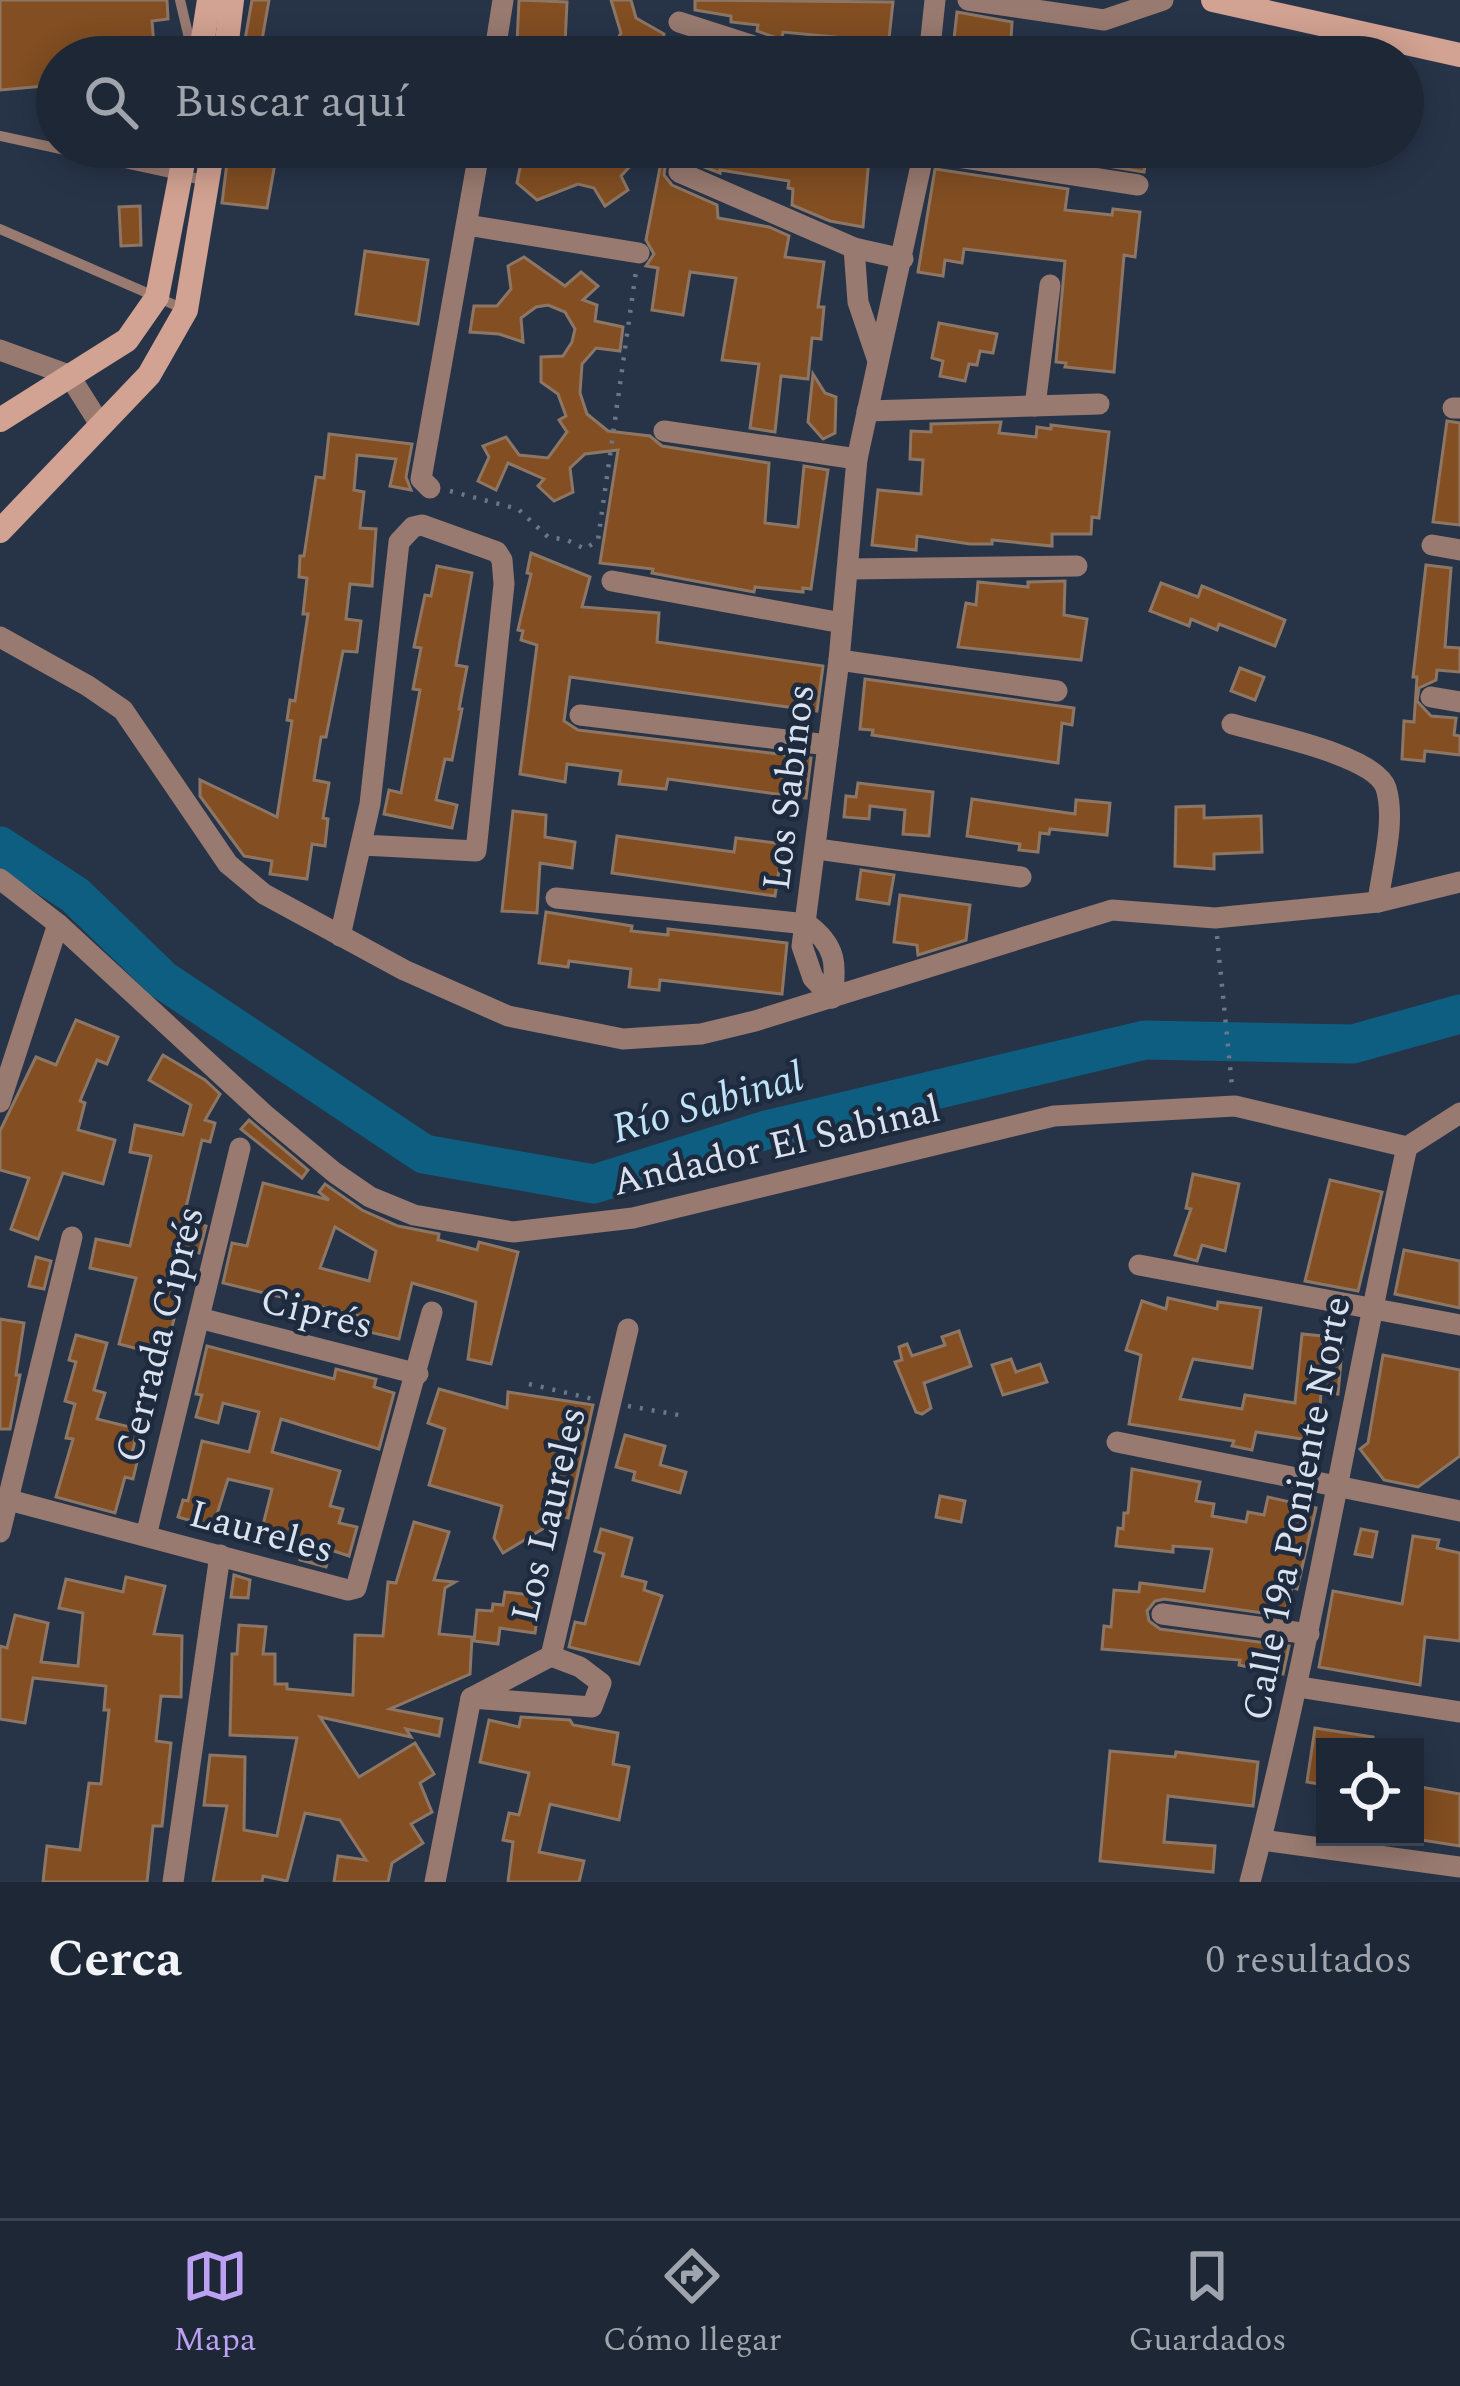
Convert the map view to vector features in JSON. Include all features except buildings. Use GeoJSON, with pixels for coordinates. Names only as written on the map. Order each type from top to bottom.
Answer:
{"type":"FeatureCollection","features":[{"type":"Feature","properties":{"kind":"main road"},"geometry":{"type":"LineString","coordinates":[[201,36],[209,0]]}},
{"type":"Feature","properties":{"kind":"main road"},"geometry":{"type":"LineString","coordinates":[[228,36],[232,0]]}},
{"type":"Feature","properties":{"kind":"main road"},"geometry":{"type":"LineString","coordinates":[[1213,0],[1291,9],[1390,36]]}},
{"type":"Feature","properties":{"kind":"main road"},"geometry":{"type":"LineString","coordinates":[[1424,45],[1460,55]]}},
{"type":"Feature","properties":{"kind":"main road"},"geometry":{"type":"LineString","coordinates":[[0,420],[128,340],[157,297],[182,168]]}},
{"type":"Feature","properties":{"kind":"main road"},"geometry":{"type":"LineString","coordinates":[[1,528],[149,375],[186,310],[210,168]]}},
{"type":"Feature","properties":{"kind":"street"},"geometry":{"type":"LineString","coordinates":[[497,36],[503,0]]}},
{"type":"Feature","properties":{"kind":"street"},"geometry":{"type":"LineString","coordinates":[[931,36],[935,0]]}},
{"type":"Feature","properties":{"kind":"street"},"geometry":{"type":"LineString","coordinates":[[968,0],[1103,20],[1163,0]]}},
{"type":"Feature","properties":{"kind":"street"},"geometry":{"type":"LineString","coordinates":[[680,22],[723,36]]}},
{"type":"Feature","properties":{"kind":"street"},"geometry":{"type":"LineString","coordinates":[[430,488],[421,479],[476,168]]}},
{"type":"Feature","properties":{"kind":"street","name":"Los Sabinos"},"geometry":{"type":"LineString","coordinates":[[832,998],[813,978],[802,946],[818,849],[857,459],[921,168]]}},
{"type":"Feature","properties":{"kind":"street"},"geometry":{"type":"LineString","coordinates":[[1035,168],[1138,185]]}},
{"type":"Feature","properties":{"kind":"street"},"geometry":{"type":"LineString","coordinates":[[680,172],[854,248],[903,259]]}},
{"type":"Feature","properties":{"kind":"street"},"geometry":{"type":"LineString","coordinates":[[467,225],[639,253]]}},
{"type":"Feature","properties":{"kind":"street"},"geometry":{"type":"LineString","coordinates":[[854,248],[858,302],[878,361]]}},
{"type":"Feature","properties":{"kind":"street"},"geometry":{"type":"LineString","coordinates":[[1035,406],[1049,285]]}},
{"type":"Feature","properties":{"kind":"street"},"geometry":{"type":"LineString","coordinates":[[0,350],[69,375],[101,425]]}},
{"type":"Feature","properties":{"kind":"street"},"geometry":{"type":"LineString","coordinates":[[867,411],[1099,404]]}},
{"type":"Feature","properties":{"kind":"street"},"geometry":{"type":"LineString","coordinates":[[664,431],[857,459]]}},
{"type":"Feature","properties":{"kind":"street"},"geometry":{"type":"LineString","coordinates":[[340,936],[363,845],[399,542],[413,527],[422,525],[497,552],[502,560],[476,851],[363,845]]}},
{"type":"Feature","properties":{"kind":"street"},"geometry":{"type":"LineString","coordinates":[[1432,545],[1460,550]]}},
{"type":"Feature","properties":{"kind":"street"},"geometry":{"type":"LineString","coordinates":[[849,569],[1077,566]]}},
{"type":"Feature","properties":{"kind":"street"},"geometry":{"type":"LineString","coordinates":[[612,580],[842,623]]}},
{"type":"Feature","properties":{"kind":"street"},"geometry":{"type":"LineString","coordinates":[[0,637],[123,710],[228,864],[265,894],[404,970],[508,1016],[622,1039],[701,1034],[1112,910],[1215,918],[1378,902],[1460,882]]}},
{"type":"Feature","properties":{"kind":"street"},"geometry":{"type":"LineString","coordinates":[[839,660],[1057,691]]}},
{"type":"Feature","properties":{"kind":"street"},"geometry":{"type":"LineString","coordinates":[[1431,697],[1460,702]]}},
{"type":"Feature","properties":{"kind":"street"},"geometry":{"type":"LineString","coordinates":[[580,715],[828,745]]}},
{"type":"Feature","properties":{"kind":"street"},"geometry":{"type":"LineString","coordinates":[[1232,724],[1364,764],[1385,784],[1388,812],[1378,902]]}},
{"type":"Feature","properties":{"kind":"street"},"geometry":{"type":"LineString","coordinates":[[818,849],[1021,878]]}},
{"type":"Feature","properties":{"kind":"street","name":"Andador El Sabinal"},"geometry":{"type":"LineString","coordinates":[[0,879],[58,924],[335,1173],[370,1198],[414,1215],[513,1232],[633,1218],[1054,1116],[1234,1106],[1406,1147]]}},
{"type":"Feature","properties":{"kind":"street"},"geometry":{"type":"LineString","coordinates":[[556,898],[807,924]]}},
{"type":"Feature","properties":{"kind":"street"},"geometry":{"type":"LineString","coordinates":[[0,1102],[58,924]]}},
{"type":"Feature","properties":{"kind":"street"},"geometry":{"type":"LineString","coordinates":[[1406,1147],[1460,1113]]}},
{"type":"Feature","properties":{"kind":"street","name":"Calle 19a Poniente Norte"},"geometry":{"type":"LineString","coordinates":[[1250,1882],[1299,1687],[1370,1309],[1406,1147]]}},
{"type":"Feature","properties":{"kind":"street","name":"Cerrada Ciprés"},"geometry":{"type":"LineString","coordinates":[[146,1536],[240,1148]]}},
{"type":"Feature","properties":{"kind":"street"},"geometry":{"type":"LineString","coordinates":[[0,1532],[72,1237]]}},
{"type":"Feature","properties":{"kind":"street"},"geometry":{"type":"LineString","coordinates":[[1138,1265],[1460,1325]]}},
{"type":"Feature","properties":{"kind":"street"},"geometry":{"type":"LineString","coordinates":[[418,1374],[432,1312]]}},
{"type":"Feature","properties":{"kind":"street","name":"Ciprés"},"geometry":{"type":"LineString","coordinates":[[199,1318],[418,1374]]}},
{"type":"Feature","properties":{"kind":"street","name":"Los Laureles"},"geometry":{"type":"LineString","coordinates":[[471,1698],[550,1656],[628,1329]]}},
{"type":"Feature","properties":{"kind":"street","name":"Laureles"},"geometry":{"type":"LineString","coordinates":[[10,1500],[348,1590],[356,1588],[418,1374]]}},
{"type":"Feature","properties":{"kind":"street"},"geometry":{"type":"LineString","coordinates":[[1117,1442],[1460,1511]]}},
{"type":"Feature","properties":{"kind":"street"},"geometry":{"type":"LineString","coordinates":[[173,1882],[220,1555]]}},
{"type":"Feature","properties":{"kind":"street"},"geometry":{"type":"LineString","coordinates":[[1162,1614],[1309,1634]]}},
{"type":"Feature","properties":{"kind":"street"},"geometry":{"type":"LineString","coordinates":[[435,1882],[471,1698],[592,1707],[601,1683],[580,1667],[550,1656]]}},
{"type":"Feature","properties":{"kind":"street"},"geometry":{"type":"LineString","coordinates":[[1299,1687],[1460,1712]]}},
{"type":"Feature","properties":{"kind":"street"},"geometry":{"type":"LineString","coordinates":[[1261,1840],[1460,1867]]}},
{"type":"Feature","properties":{"kind":"lane"},"geometry":{"type":"LineString","coordinates":[[181,0],[190,36]]}},
{"type":"Feature","properties":{"kind":"lane"},"geometry":{"type":"LineString","coordinates":[[0,136],[36,144]]}},
{"type":"Feature","properties":{"kind":"lane"},"geometry":{"type":"LineString","coordinates":[[149,168],[208,181]]}},
{"type":"Feature","properties":{"kind":"lane"},"geometry":{"type":"LineString","coordinates":[[0,229],[186,310]]}},
{"type":"Feature","properties":{"kind":"path"},"geometry":{"type":"LineString","coordinates":[[430,488],[518,509],[548,537],[567,539],[578,547],[585,549],[598,539],[639,253]]}},
{"type":"Feature","properties":{"kind":"path"},"geometry":{"type":"LineString","coordinates":[[1219,955],[1232,1084]]}},
{"type":"Feature","properties":{"kind":"waterway","name":"Río Sabinal"},"geometry":{"type":"LineString","coordinates":[[0,846],[75,895],[163,980],[424,1154],[594,1184],[766,1130],[1145,1040],[1353,1044],[1460,1014]]}}]}
